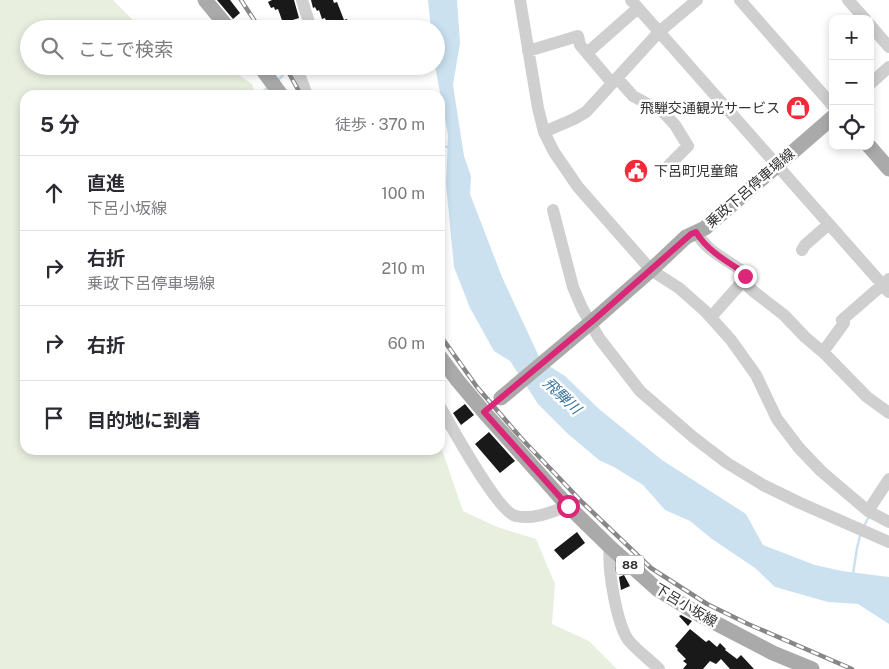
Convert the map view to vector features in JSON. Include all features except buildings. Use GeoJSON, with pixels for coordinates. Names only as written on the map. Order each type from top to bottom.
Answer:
{"type":"FeatureCollection","features":[{"type":"Feature","properties":{"kind":"main road"},"geometry":{"type":"LineString","coordinates":[[205,0],[222,20]]}},
{"type":"Feature","properties":{"kind":"main road"},"geometry":{"type":"LineString","coordinates":[[267,75],[278,90]]}},
{"type":"Feature","properties":{"kind":"main road","name":"乗政下呂停車場線"},"geometry":{"type":"LineString","coordinates":[[484,412],[595,319],[686,237],[705,228],[829,120]]}},
{"type":"Feature","properties":{"kind":"main road"},"geometry":{"type":"LineString","coordinates":[[872,150],[889,169]]}},
{"type":"Feature","properties":{"kind":"main road","name":"下呂小坂線"},"geometry":{"type":"LineString","coordinates":[[445,364],[484,412],[568,506],[657,589],[693,611],[773,653],[812,669]]}},
{"type":"Feature","properties":{"kind":"street"},"geometry":{"type":"LineString","coordinates":[[302,0],[309,20]]}},
{"type":"Feature","properties":{"kind":"street"},"geometry":{"type":"LineString","coordinates":[[520,0],[538,108],[544,132],[554,152],[578,187],[651,270],[679,288],[731,340],[756,375],[777,419],[799,448],[821,471],[868,511],[889,522]]}},
{"type":"Feature","properties":{"kind":"street"},"geometry":{"type":"LineString","coordinates":[[544,132],[574,120],[586,112],[659,32],[697,0]]}},
{"type":"Feature","properties":{"kind":"street"},"geometry":{"type":"LineString","coordinates":[[740,0],[832,105]]}},
{"type":"Feature","properties":{"kind":"street"},"geometry":{"type":"LineString","coordinates":[[848,0],[861,15]]}},
{"type":"Feature","properties":{"kind":"street"},"geometry":{"type":"LineString","coordinates":[[587,53],[634,4],[829,224],[887,286],[842,320],[844,324],[823,352]]}},
{"type":"Feature","properties":{"kind":"street"},"geometry":{"type":"LineString","coordinates":[[874,30],[889,47]]}},
{"type":"Feature","properties":{"kind":"street"},"geometry":{"type":"LineString","coordinates":[[528,51],[578,36],[580,45],[614,81],[633,96],[664,113],[675,125],[688,146],[669,165]]}},
{"type":"Feature","properties":{"kind":"street"},"geometry":{"type":"LineString","coordinates":[[874,80],[889,67]]}},
{"type":"Feature","properties":{"kind":"street"},"geometry":{"type":"LineString","coordinates":[[300,75],[305,90]]}},
{"type":"Feature","properties":{"kind":"street"},"geometry":{"type":"LineString","coordinates":[[553,210],[573,286],[582,308],[599,338],[640,392],[693,437],[727,463],[756,481],[800,503],[889,542]]}},
{"type":"Feature","properties":{"kind":"street"},"geometry":{"type":"LineString","coordinates":[[802,250],[805,245],[829,224]]}},
{"type":"Feature","properties":{"kind":"street"},"geometry":{"type":"LineString","coordinates":[[696,232],[713,252],[744,273],[743,280],[710,317]]}},
{"type":"Feature","properties":{"kind":"street"},"geometry":{"type":"LineString","coordinates":[[743,280],[752,291],[784,315],[805,337],[823,352],[866,397],[889,413]]}},
{"type":"Feature","properties":{"kind":"street"},"geometry":{"type":"LineString","coordinates":[[445,416],[480,475],[505,509],[514,516],[530,517],[546,514],[568,506]]}},
{"type":"Feature","properties":{"kind":"street"},"geometry":{"type":"LineString","coordinates":[[868,511],[889,479]]}},
{"type":"Feature","properties":{"kind":"street"},"geometry":{"type":"LineString","coordinates":[[610,547],[609,561],[612,586],[623,628],[629,641],[659,669]]}},
{"type":"Feature","properties":{"kind":"green space"},"geometry":{"type":"Polygon","coordinates":[[[0,0],[113,0],[133,20],[20,20],[20,75],[239,75],[252,84],[254,90],[20,90],[20,455],[444,455],[463,511],[497,527],[536,539],[555,584],[552,624],[589,641],[617,669],[0,669],[0,0]]]}},
{"type":"Feature","properties":{"kind":"water","name":"飛騨川"},"geometry":{"type":"Polygon","coordinates":[[[428,0],[457,0],[460,43],[453,85],[464,156],[471,176],[470,194],[502,277],[541,361],[565,376],[599,409],[662,460],[746,514],[763,545],[815,565],[842,571],[889,577],[889,624],[858,604],[828,602],[775,587],[755,568],[712,539],[690,521],[665,510],[643,485],[599,460],[568,434],[538,404],[510,361],[494,351],[470,308],[454,267],[446,184],[448,135],[445,119],[445,90],[440,90],[437,75],[445,75],[445,20],[430,20],[428,0]]]}},
{"type":"Feature","properties":{"kind":"waterway"},"geometry":{"type":"LineString","coordinates":[[278,80],[283,75]]}},
{"type":"Feature","properties":{"kind":"waterway"},"geometry":{"type":"LineString","coordinates":[[864,526],[868,518]]}},
{"type":"Feature","properties":{"kind":"waterway"},"geometry":{"type":"LineString","coordinates":[[853,574],[860,536]]}},
{"type":"Feature","properties":{"kind":"railway"},"geometry":{"type":"LineString","coordinates":[[241,0],[254,20]]}},
{"type":"Feature","properties":{"kind":"railway"},"geometry":{"type":"LineString","coordinates":[[290,75],[298,90]]}},
{"type":"Feature","properties":{"kind":"railway"},"geometry":{"type":"LineString","coordinates":[[445,342],[477,387],[521,438],[582,502],[651,568],[707,604],[852,669]]}},
{"type":"Feature","properties":{"kind":"place","name":"飛騨交通観光サービス"},"geometry":{"type":"Point","coordinates":[798,108]}},
{"type":"Feature","properties":{"kind":"place","name":"下呂町児童館"},"geometry":{"type":"Point","coordinates":[636,171]}},
{"type":"Feature","properties":{"kind":"route"},"geometry":{"type":"LineString","coordinates":[[568,506],[484,412],[595,319],[691,234],[696,232],[713,252],[740,270],[745,276]]}}]}
